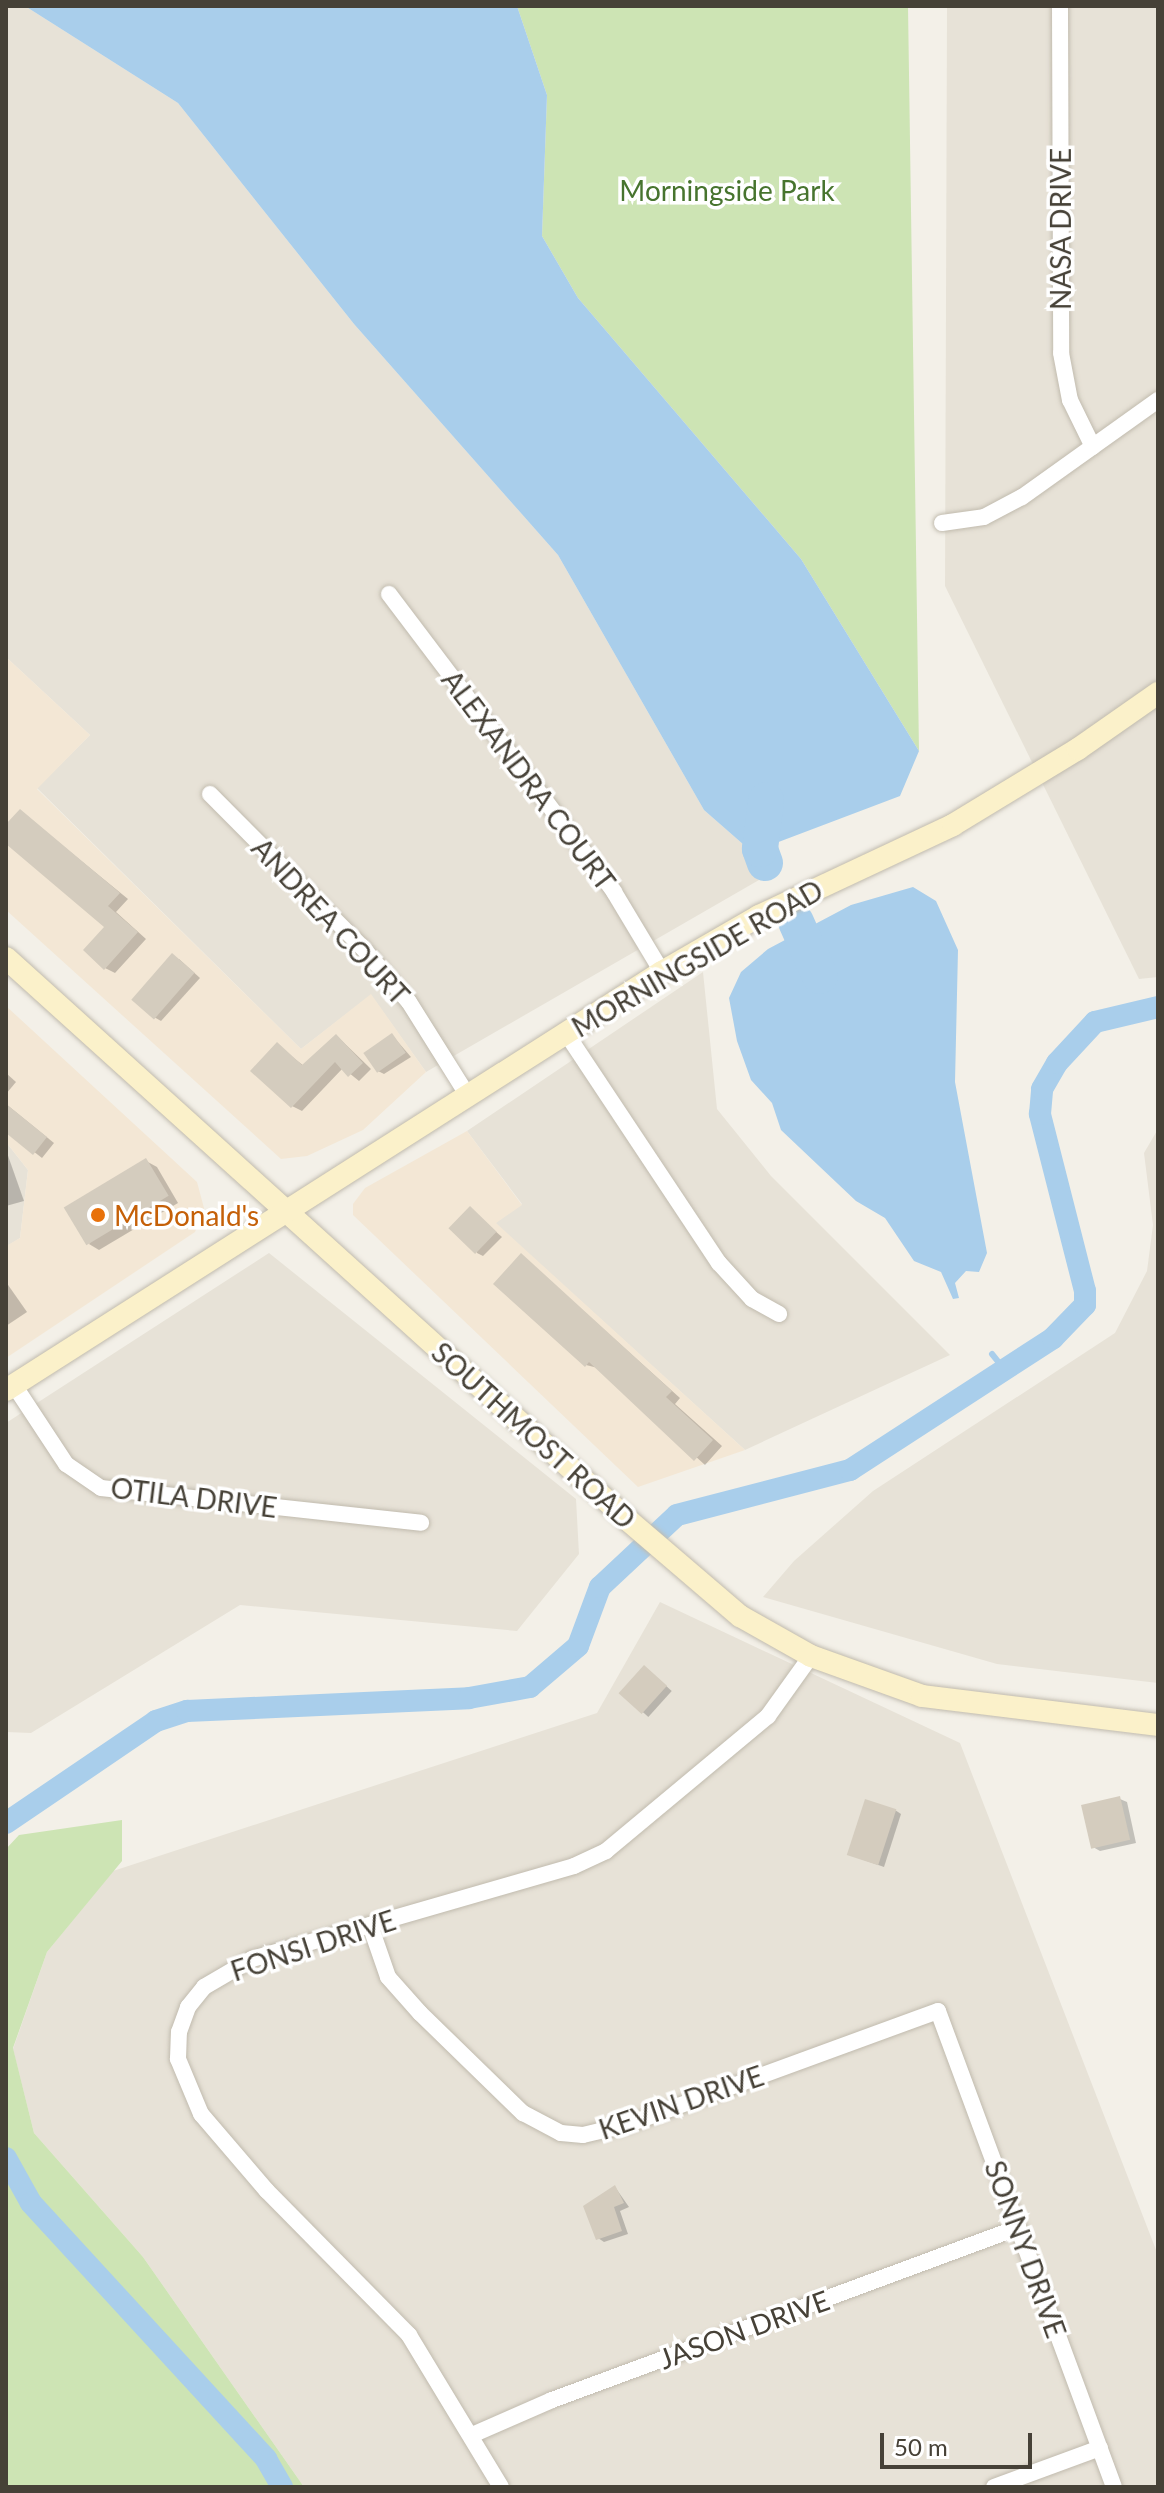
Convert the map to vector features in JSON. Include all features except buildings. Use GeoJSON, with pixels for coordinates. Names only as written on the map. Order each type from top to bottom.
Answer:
{"type":"FeatureCollection","features":[{"type":"Feature","properties":{"kind":"main road","name":"MORNINGSIDE ROAD"},"geometry":{"type":"LineString","coordinates":[[10,1388],[284,1210],[662,972],[759,916],[953,825],[1042,773],[1158,693]]}},
{"type":"Feature","properties":{"kind":"main road","name":"SOUTHMOST ROAD"},"geometry":{"type":"LineString","coordinates":[[6,958],[629,1521],[740,1616],[811,1656],[922,1696],[1158,1725]]}},
{"type":"Feature","properties":{"kind":"street","name":"NASA DRIVE"},"geometry":{"type":"LineString","coordinates":[[1060,6],[1061,353],[1070,400],[1093,447]]}},
{"type":"Feature","properties":{"kind":"street"},"geometry":{"type":"LineString","coordinates":[[942,523],[984,517],[1093,447],[1158,400]]}},
{"type":"Feature","properties":{"kind":"street","name":"ALEXANDRA COURT"},"geometry":{"type":"LineString","coordinates":[[389,594],[614,892],[662,972]]}},
{"type":"Feature","properties":{"kind":"street","name":"ANDREA COURT"},"geometry":{"type":"LineString","coordinates":[[210,794],[362,947],[409,1002],[468,1096]]}},
{"type":"Feature","properties":{"kind":"street"},"geometry":{"type":"LineString","coordinates":[[566,1033],[719,1263],[752,1299],[779,1314]]}},
{"type":"Feature","properties":{"kind":"street","name":"OTILA DRIVE"},"geometry":{"type":"LineString","coordinates":[[10,1388],[66,1464],[101,1488],[421,1523]]}},
{"type":"Feature","properties":{"kind":"street","name":"FONSI DRIVE"},"geometry":{"type":"LineString","coordinates":[[501,2487],[472,2435],[395,2318],[219,2140],[186,2087],[178,2059],[179,2032],[188,2007],[226,1971],[370,1925],[574,1866],[606,1851],[768,1716],[811,1656]]}},
{"type":"Feature","properties":{"kind":"street","name":"KEVIN DRIVE"},"geometry":{"type":"LineString","coordinates":[[370,1925],[388,1977],[420,2013],[523,2113],[561,2133],[583,2135],[629,2124],[938,2011]]}},
{"type":"Feature","properties":{"kind":"street","name":"SONNY DRIVE"},"geometry":{"type":"LineString","coordinates":[[938,2011],[1114,2487]]}},
{"type":"Feature","properties":{"kind":"street","name":"JASON DRIVE"},"geometry":{"type":"LineString","coordinates":[[472,2435],[552,2400],[1018,2228]]}},
{"type":"Feature","properties":{"kind":"street"},"geometry":{"type":"LineString","coordinates":[[994,2487],[1100,2448]]}},
{"type":"Feature","properties":{"kind":"shaded area"},"geometry":{"type":"Polygon","coordinates":[[[6,6],[25,6],[178,103],[354,324],[558,555],[704,810],[752,852],[759,880],[426,1072],[371,995],[301,1049],[37,788],[90,735],[6,657],[6,6]]]}},
{"type":"Feature","properties":{"kind":"shaded area"},"geometry":{"type":"Polygon","coordinates":[[[947,6],[1158,6],[1158,977],[1139,979],[945,586],[947,6]]]}},
{"type":"Feature","properties":{"kind":"shaded area"},"geometry":{"type":"Polygon","coordinates":[[[6,657],[90,735],[37,789],[301,1049],[371,994],[426,1072],[363,1130],[307,1156],[281,1159],[6,910],[6,657]]]}},
{"type":"Feature","properties":{"kind":"shaded area"},"geometry":{"type":"Polygon","coordinates":[[[703,972],[717,1109],[771,1176],[950,1355],[745,1450],[495,1223],[522,1204],[467,1131],[703,972]]]}},
{"type":"Feature","properties":{"kind":"shaded area"},"geometry":{"type":"Polygon","coordinates":[[[6,1006],[197,1182],[204,1208],[195,1232],[6,1358],[6,1246],[20,1238],[28,1170],[6,1142],[6,1006]]]}},
{"type":"Feature","properties":{"kind":"shaded area"},"geometry":{"type":"Polygon","coordinates":[[[1158,1129],[1158,1683],[997,1664],[763,1597],[794,1561],[873,1491],[1115,1333],[1147,1271],[1153,1225],[1144,1153],[1158,1129]]]}},
{"type":"Feature","properties":{"kind":"shaded area"},"geometry":{"type":"Polygon","coordinates":[[[467,1131],[522,1205],[496,1223],[745,1450],[638,1487],[353,1215],[353,1204],[365,1188],[467,1131]]]}},
{"type":"Feature","properties":{"kind":"shaded area"},"geometry":{"type":"Polygon","coordinates":[[[6,1142],[28,1170],[20,1238],[6,1247],[6,1142]]]}},
{"type":"Feature","properties":{"kind":"shaded area"},"geometry":{"type":"Polygon","coordinates":[[[269,1253],[576,1499],[579,1554],[517,1631],[240,1605],[31,1733],[6,1732],[6,1423],[269,1253]]]}},
{"type":"Feature","properties":{"kind":"shaded area"},"geometry":{"type":"Polygon","coordinates":[[[660,1602],[960,1743],[1158,2255],[1158,2487],[304,2487],[143,2257],[34,2133],[13,2049],[47,1952],[113,1871],[597,1713],[660,1602]]]}},
{"type":"Feature","properties":{"kind":"green space","name":"Morningside Park"},"geometry":{"type":"Polygon","coordinates":[[[517,6],[908,6],[919,751],[801,559],[578,298],[542,236],[547,95],[517,6]]]}},
{"type":"Feature","properties":{"kind":"green space"},"geometry":{"type":"Polygon","coordinates":[[[122,1820],[122,1861],[47,1952],[13,2048],[34,2133],[143,2257],[304,2487],[6,2487],[6,1849],[19,1835],[122,1820]]]}},
{"type":"Feature","properties":{"kind":"water"},"geometry":{"type":"Polygon","coordinates":[[[25,6],[517,6],[547,95],[542,236],[578,298],[801,559],[919,751],[900,796],[752,852],[704,810],[558,555],[354,324],[178,103],[25,6]]]}},
{"type":"Feature","properties":{"kind":"water"},"geometry":{"type":"Polygon","coordinates":[[[913,887],[936,901],[958,950],[955,1082],[987,1253],[979,1272],[966,1271],[955,1283],[959,1298],[953,1299],[941,1272],[914,1261],[885,1218],[856,1201],[781,1130],[772,1103],[751,1080],[737,1041],[729,998],[741,972],[768,949],[851,905],[913,887]]]}},
{"type":"Feature","properties":{"kind":"waterway"},"geometry":{"type":"LineString","coordinates":[[765,863],[760,849],[766,800]]}},
{"type":"Feature","properties":{"kind":"waterway"},"geometry":{"type":"LineString","coordinates":[[796,922],[820,976]]}},
{"type":"Feature","properties":{"kind":"waterway"},"geometry":{"type":"LineString","coordinates":[[6,1823],[156,1721],[187,1711],[469,1698],[530,1687],[578,1646],[600,1587],[677,1515],[850,1470],[1053,1338],[1085,1305],[1085,1291],[1040,1114],[1042,1089],[1057,1063],[1095,1022],[1158,1007]]}},
{"type":"Feature","properties":{"kind":"waterway"},"geometry":{"type":"LineString","coordinates":[[992,1354],[1004,1369]]}},
{"type":"Feature","properties":{"kind":"waterway"},"geometry":{"type":"LineString","coordinates":[[6,2158],[31,2203],[266,2459],[282,2487]]}},
{"type":"Feature","properties":{"kind":"place","name":"McDonald's"},"geometry":{"type":"Point","coordinates":[98,1215]}}]}
